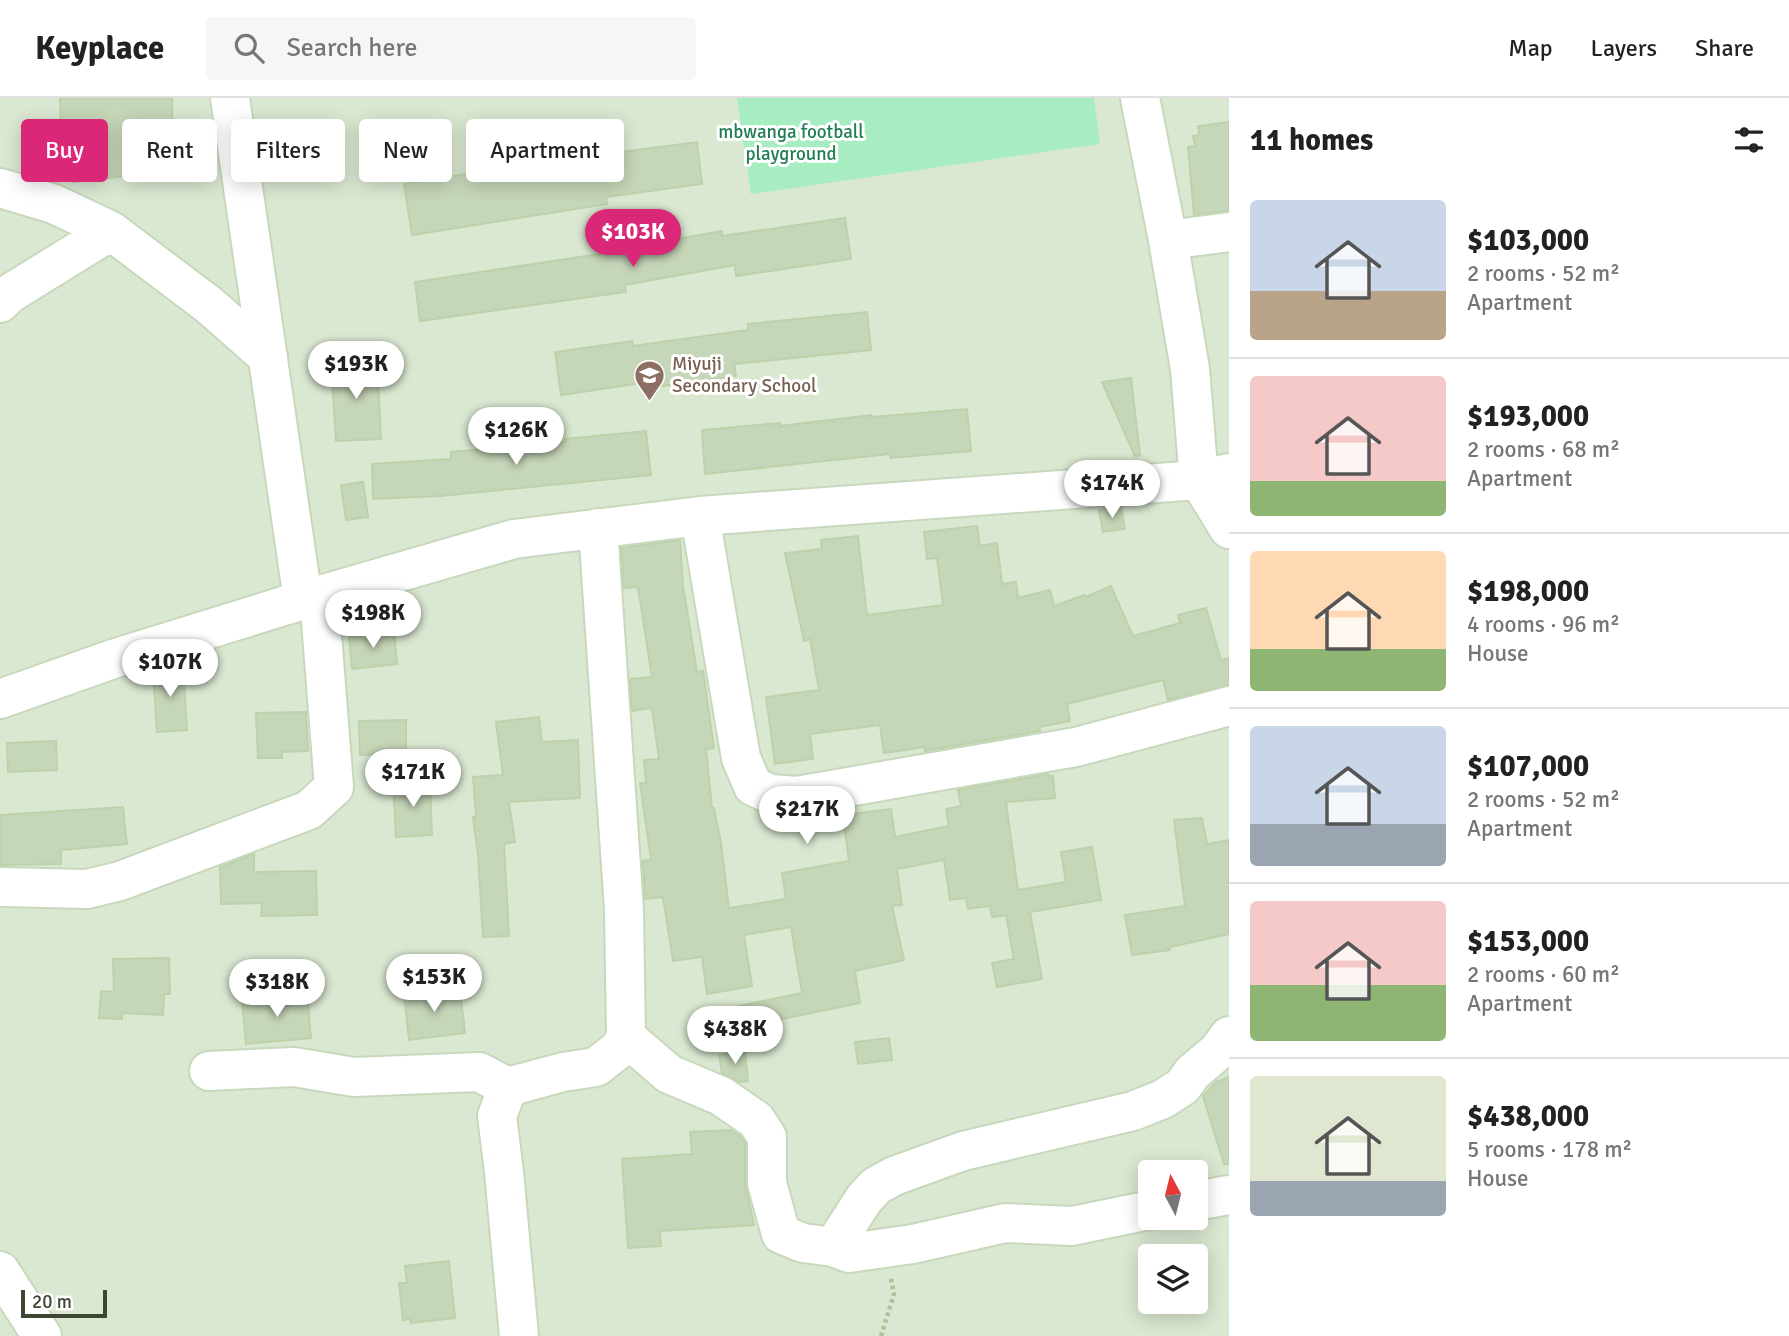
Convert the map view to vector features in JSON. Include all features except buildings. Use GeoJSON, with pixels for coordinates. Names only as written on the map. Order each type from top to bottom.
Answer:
{"type":"FeatureCollection","features":[{"type":"Feature","properties":{"kind":"street"},"geometry":{"type":"LineString","coordinates":[[0,887],[87,889],[120,881],[309,810],[334,787],[311,598],[268,357],[230,98]]}},
{"type":"Feature","properties":{"kind":"street"},"geometry":{"type":"LineString","coordinates":[[1140,98],[1190,369],[1214,477],[1229,529]]}},
{"type":"Feature","properties":{"kind":"street"},"geometry":{"type":"LineString","coordinates":[[0,188],[54,204],[111,231],[209,305],[268,357]]}},
{"type":"Feature","properties":{"kind":"street"},"geometry":{"type":"LineString","coordinates":[[0,303],[9,294],[111,231]]}},
{"type":"Feature","properties":{"kind":"street"},"geometry":{"type":"LineString","coordinates":[[1168,240],[1229,232]]}},
{"type":"Feature","properties":{"kind":"street"},"geometry":{"type":"LineString","coordinates":[[0,699],[113,659],[514,538],[699,516],[1214,477]]}},
{"type":"Feature","properties":{"kind":"street"},"geometry":{"type":"LineString","coordinates":[[699,516],[741,758],[753,786],[770,794],[797,796],[1076,747],[1229,706]]}},
{"type":"Feature","properties":{"kind":"street"},"geometry":{"type":"LineString","coordinates":[[209,1071],[294,1067],[354,1077],[479,1072],[508,1087],[563,1072],[596,1067],[619,1049],[626,1037],[624,910],[598,528]]}},
{"type":"Feature","properties":{"kind":"street"},"geometry":{"type":"LineString","coordinates":[[833,1247],[864,1199],[876,1186],[894,1176],[963,1151],[1133,1111],[1163,1099],[1183,1086],[1192,1073],[1218,1051],[1229,1036]]}},
{"type":"Feature","properties":{"kind":"street"},"geometry":{"type":"LineString","coordinates":[[626,1037],[669,1074],[721,1096],[756,1120],[767,1137],[767,1183],[782,1234],[803,1243],[833,1247],[849,1253],[913,1244],[1005,1223],[1072,1226],[1138,1212]]}},
{"type":"Feature","properties":{"kind":"street"},"geometry":{"type":"LineString","coordinates":[[508,1087],[496,1116],[504,1172],[519,1336]]}},
{"type":"Feature","properties":{"kind":"street"},"geometry":{"type":"LineString","coordinates":[[1208,1199],[1229,1195]]}},
{"type":"Feature","properties":{"kind":"street"},"geometry":{"type":"LineString","coordinates":[[0,1271],[42,1336]]}},
{"type":"Feature","properties":{"kind":"path"},"geometry":{"type":"LineString","coordinates":[[881,1336],[894,1294],[886,1248]]}},
{"type":"Feature","properties":{"kind":"shaded area"},"geometry":{"type":"Polygon","coordinates":[[[0,98],[1229,98],[1229,1336],[0,1336],[0,98]]]}},
{"type":"Feature","properties":{"kind":"green space","name":"mbwanga football playground"},"geometry":{"type":"Polygon","coordinates":[[[737,98],[1094,98],[1100,144],[751,194],[737,98]]]}},
{"type":"Feature","properties":{"kind":"place","name":"Miyuji Secondary School"},"geometry":{"type":"Point","coordinates":[649,402]}}]}
